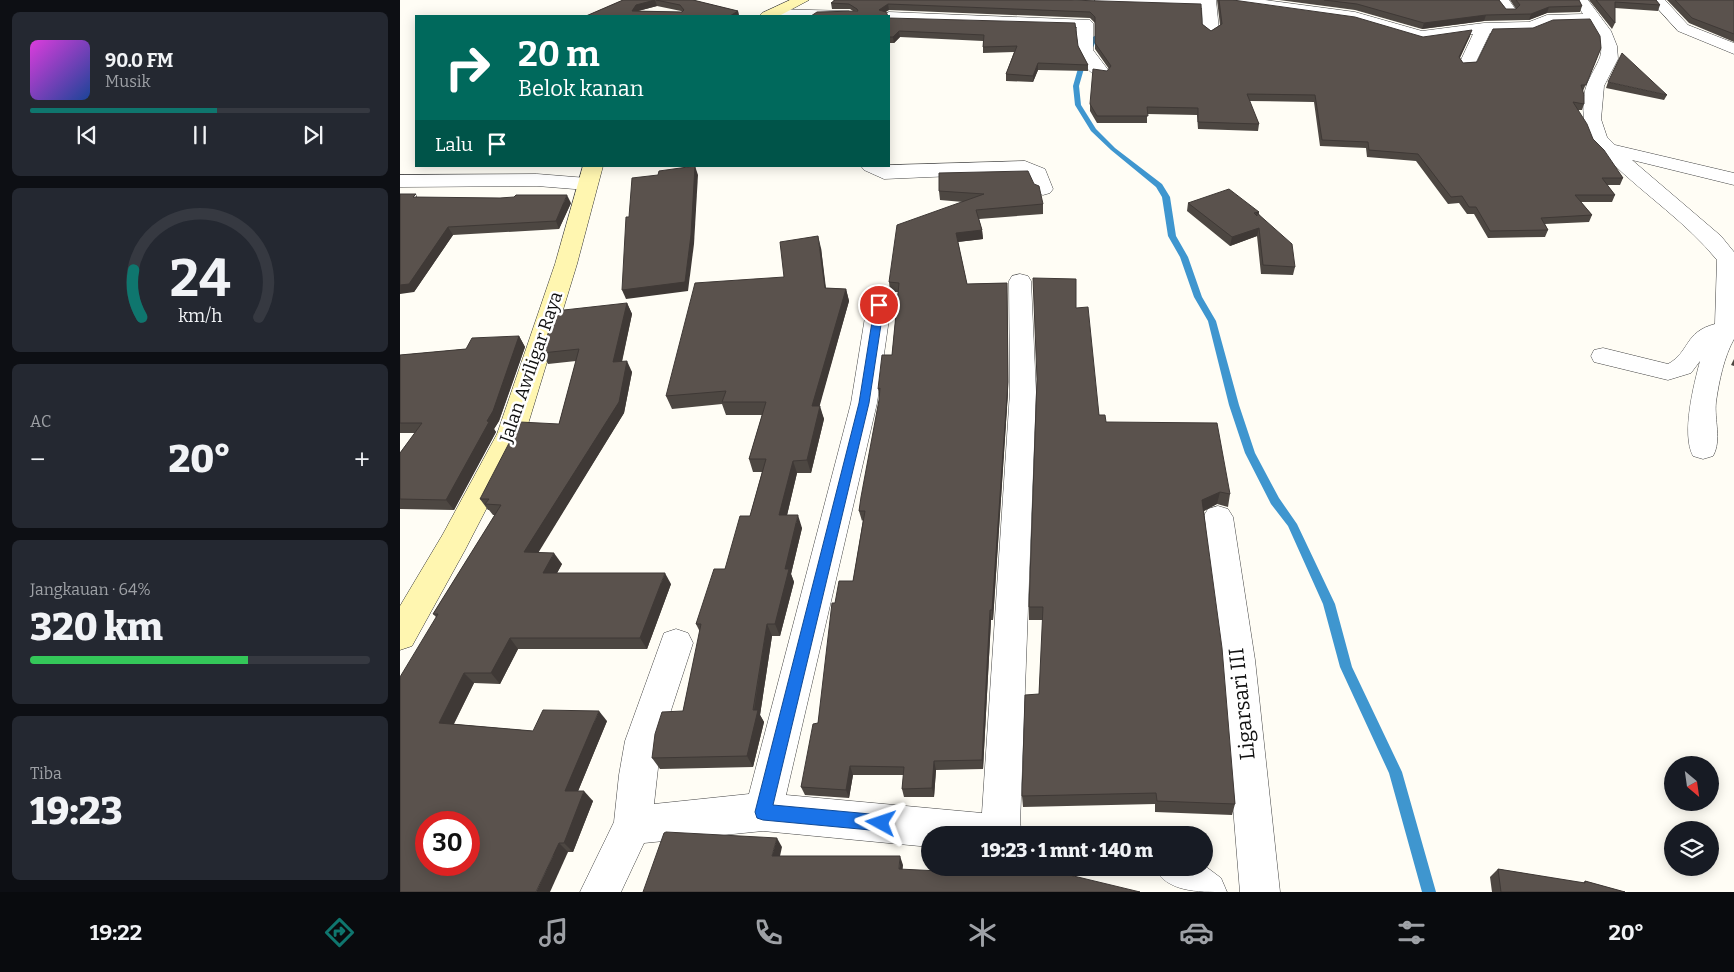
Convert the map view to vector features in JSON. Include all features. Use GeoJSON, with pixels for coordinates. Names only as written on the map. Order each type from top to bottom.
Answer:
{"type":"FeatureCollection","features":[{"type":"Feature","properties":{"kind":"street"},"geometry":{"type":"LineString","coordinates":[[770,15],[802,0]]}},
{"type":"Feature","properties":{"kind":"street"},"geometry":{"type":"LineString","coordinates":[[1234,0],[1355,17],[1422,36],[1484,28],[1530,27],[1547,20],[1594,18]]}},
{"type":"Feature","properties":{"kind":"street"},"geometry":{"type":"LineString","coordinates":[[1581,0],[1603,31],[1609,46],[1610,59],[1595,86],[1592,119],[1598,139],[1713,241],[1728,259],[1730,330],[1715,351],[1703,404],[1703,449]]}},
{"type":"Feature","properties":{"kind":"street"},"geometry":{"type":"LineString","coordinates":[[1658,0],[1683,28],[1734,50]]}},
{"type":"Feature","properties":{"kind":"street"},"geometry":{"type":"LineString","coordinates":[[1087,1],[1208,2],[1211,30]]}},
{"type":"Feature","properties":{"kind":"street"},"geometry":{"type":"LineString","coordinates":[[1069,6],[1069,22]]}},
{"type":"Feature","properties":{"kind":"street"},"geometry":{"type":"LineString","coordinates":[[890,17],[1085,23],[1084,48],[1086,56],[1101,71]]}},
{"type":"Feature","properties":{"kind":"street"},"geometry":{"type":"LineString","coordinates":[[1467,64],[1484,28]]}},
{"type":"Feature","properties":{"kind":"street"},"geometry":{"type":"LineString","coordinates":[[1609,149],[1734,179]]}},
{"type":"Feature","properties":{"kind":"street"},"geometry":{"type":"LineString","coordinates":[[873,167],[884,173],[1025,166],[1038,173],[1043,189]]}},
{"type":"Feature","properties":{"kind":"street"},"geometry":{"type":"LineString","coordinates":[[400,196],[408,181],[537,180],[590,175]]}},
{"type":"Feature","properties":{"kind":"street","name":"Jalan Awiligar Raya"},"geometry":{"type":"LineString","coordinates":[[400,636],[454,542],[511,434],[566,264],[590,175]]}},
{"type":"Feature","properties":{"kind":"street"},"geometry":{"type":"LineString","coordinates":[[1000,826],[1023,392],[1020,281]]}},
{"type":"Feature","properties":{"kind":"street"},"geometry":{"type":"LineString","coordinates":[[763,812],[864,403],[879,305]]}},
{"type":"Feature","properties":{"kind":"street"},"geometry":{"type":"LineString","coordinates":[[1603,356],[1668,372],[1677,371],[1683,367],[1698,344],[1707,336],[1730,330]]}},
{"type":"Feature","properties":{"kind":"street","name":"Ligarsari III"},"geometry":{"type":"LineString","coordinates":[[1218,517],[1238,660],[1260,892]]}},
{"type":"Feature","properties":{"kind":"street"},"geometry":{"type":"LineString","coordinates":[[600,892],[633,825],[636,775],[643,741],[676,644]]}},
{"type":"Feature","properties":{"kind":"street"},"geometry":{"type":"LineString","coordinates":[[633,825],[763,812],[921,827]]}},
{"type":"Feature","properties":{"kind":"street"},"geometry":{"type":"LineString","coordinates":[[1185,876],[1207,892]]}},
{"type":"Feature","properties":{"kind":"building"},"geometry":{"type":"Polygon","coordinates":[[[623,0],[655,0],[636,5],[632,11],[682,12],[684,10],[680,5],[656,0],[693,0],[738,11],[732,15],[588,15],[623,0]]]}},
{"type":"Feature","properties":{"kind":"building"},"geometry":{"type":"Polygon","coordinates":[[[835,0],[1069,0],[1201,4],[1202,24],[1211,31],[1222,24],[1219,0],[1233,0],[1355,17],[1423,37],[1472,30],[1459,57],[1463,63],[1477,62],[1493,29],[1533,28],[1553,20],[1590,19],[1600,36],[1601,48],[1586,85],[1581,85],[1584,104],[1573,102],[1587,124],[1593,139],[1604,150],[1623,178],[1602,178],[1615,195],[1575,195],[1592,215],[1541,218],[1548,230],[1490,231],[1476,207],[1469,207],[1462,196],[1451,197],[1418,154],[1369,150],[1368,142],[1322,140],[1315,95],[1247,94],[1259,124],[1198,122],[1198,108],[1147,107],[1148,116],[1097,116],[1090,104],[1093,69],[1107,71],[1111,66],[1095,43],[1095,17],[1090,12],[888,4],[879,10],[886,12],[888,15],[812,15],[817,12],[858,11],[849,4],[831,3],[835,0]]]}},
{"type":"Feature","properties":{"kind":"building"},"geometry":{"type":"Polygon","coordinates":[[[1324,0],[1499,0],[1506,9],[1516,9],[1520,5],[1516,0],[1579,0],[1582,6],[1549,7],[1531,14],[1486,15],[1424,23],[1357,4],[1324,0]]]}},
{"type":"Feature","properties":{"kind":"building"},"geometry":{"type":"Polygon","coordinates":[[[1596,0],[1656,0],[1660,5],[1615,2],[1615,23],[1596,0]]]}},
{"type":"Feature","properties":{"kind":"building"},"geometry":{"type":"Polygon","coordinates":[[[1675,0],[1734,0],[1734,34],[1692,18],[1675,0]]]}},
{"type":"Feature","properties":{"kind":"building"},"geometry":{"type":"Polygon","coordinates":[[[890,18],[1075,23],[1078,46],[1088,65],[1038,63],[1033,76],[1006,74],[1017,46],[983,47],[984,35],[899,31],[893,37],[890,37],[890,18]]]}},
{"type":"Feature","properties":{"kind":"building"},"geometry":{"type":"Polygon","coordinates":[[[1622,53],[1667,95],[1608,82],[1622,53]]]}},
{"type":"Feature","properties":{"kind":"building"},"geometry":{"type":"Polygon","coordinates":[[[695,167],[691,235],[685,282],[622,290],[626,217],[629,217],[632,178],[658,175],[659,171],[695,167]]]}},
{"type":"Feature","properties":{"kind":"building"},"geometry":{"type":"Polygon","coordinates":[[[1028,171],[1034,184],[1039,186],[1043,204],[976,210],[982,230],[956,233],[967,284],[1007,283],[1008,382],[992,610],[990,610],[982,760],[934,761],[932,788],[902,789],[904,767],[850,766],[846,790],[801,787],[813,724],[818,723],[832,603],[835,603],[839,581],[853,581],[865,511],[859,511],[879,400],[880,388],[878,389],[882,355],[892,355],[899,283],[889,282],[897,225],[984,194],[939,191],[939,173],[1028,171]]]}},
{"type":"Feature","properties":{"kind":"building"},"geometry":{"type":"Polygon","coordinates":[[[1229,189],[1259,212],[1254,213],[1257,216],[1257,213],[1292,244],[1295,267],[1263,265],[1259,228],[1232,237],[1188,203],[1229,189]]]}},
{"type":"Feature","properties":{"kind":"building"},"geometry":{"type":"Polygon","coordinates":[[[400,194],[416,194],[413,197],[500,198],[514,197],[516,195],[567,195],[556,221],[448,227],[409,284],[400,285],[400,194]]]}},
{"type":"Feature","properties":{"kind":"building"},"geometry":{"type":"Polygon","coordinates":[[[818,236],[825,288],[846,289],[812,406],[820,406],[807,460],[793,461],[779,515],[798,515],[785,569],[789,569],[775,624],[767,624],[753,710],[758,710],[747,756],[652,758],[655,734],[662,712],[683,711],[701,624],[696,624],[714,569],[725,569],[740,516],[750,516],[766,459],[749,459],[766,402],[722,402],[726,391],[666,396],[695,283],[784,277],[780,242],[818,236]]]}},
{"type":"Feature","properties":{"kind":"building"},"geometry":{"type":"Polygon","coordinates":[[[1033,278],[1076,279],[1076,308],[1088,307],[1099,415],[1105,415],[1106,422],[1217,423],[1230,494],[1220,492],[1202,500],[1222,648],[1235,804],[1157,801],[1156,793],[1022,796],[1025,695],[1039,694],[1043,607],[1029,607],[1037,379],[1033,278]]]}},
{"type":"Feature","properties":{"kind":"building"},"geometry":{"type":"Polygon","coordinates":[[[627,303],[613,362],[627,361],[619,402],[524,552],[554,553],[543,573],[665,573],[640,638],[510,638],[491,673],[464,673],[439,723],[533,731],[543,710],[599,711],[565,791],[584,791],[564,843],[559,843],[536,892],[400,892],[400,677],[438,614],[433,614],[501,505],[485,504],[489,499],[480,499],[520,422],[559,424],[579,349],[542,353],[555,311],[627,303]]]}},
{"type":"Feature","properties":{"kind":"building"},"geometry":{"type":"Polygon","coordinates":[[[519,336],[493,411],[487,421],[489,422],[446,500],[400,499],[400,453],[422,423],[400,423],[400,355],[466,349],[472,338],[519,336]]]}},
{"type":"Feature","properties":{"kind":"building"},"geometry":{"type":"Polygon","coordinates":[[[664,833],[777,838],[772,856],[900,856],[899,869],[921,870],[921,876],[1074,876],[1140,892],[643,892],[664,833]]]}},
{"type":"Feature","properties":{"kind":"building"},"geometry":{"type":"Polygon","coordinates":[[[1498,869],[1585,883],[1585,881],[1625,892],[1501,892],[1498,869]]]}},
{"type":"Feature","properties":{"kind":"waterway"},"geometry":{"type":"LineString","coordinates":[[1106,31],[1095,38],[1082,65],[1076,86],[1078,105],[1093,130],[1113,149],[1159,186],[1166,197],[1172,236],[1184,257],[1198,297],[1212,321],[1234,405],[1250,453],[1275,501],[1292,524],[1329,604],[1346,667],[1395,772],[1429,892]]}},
{"type":"Feature","properties":{"kind":"route"},"geometry":{"type":"LineString","coordinates":[[879,305],[864,403],[763,812],[881,823]]}}]}
